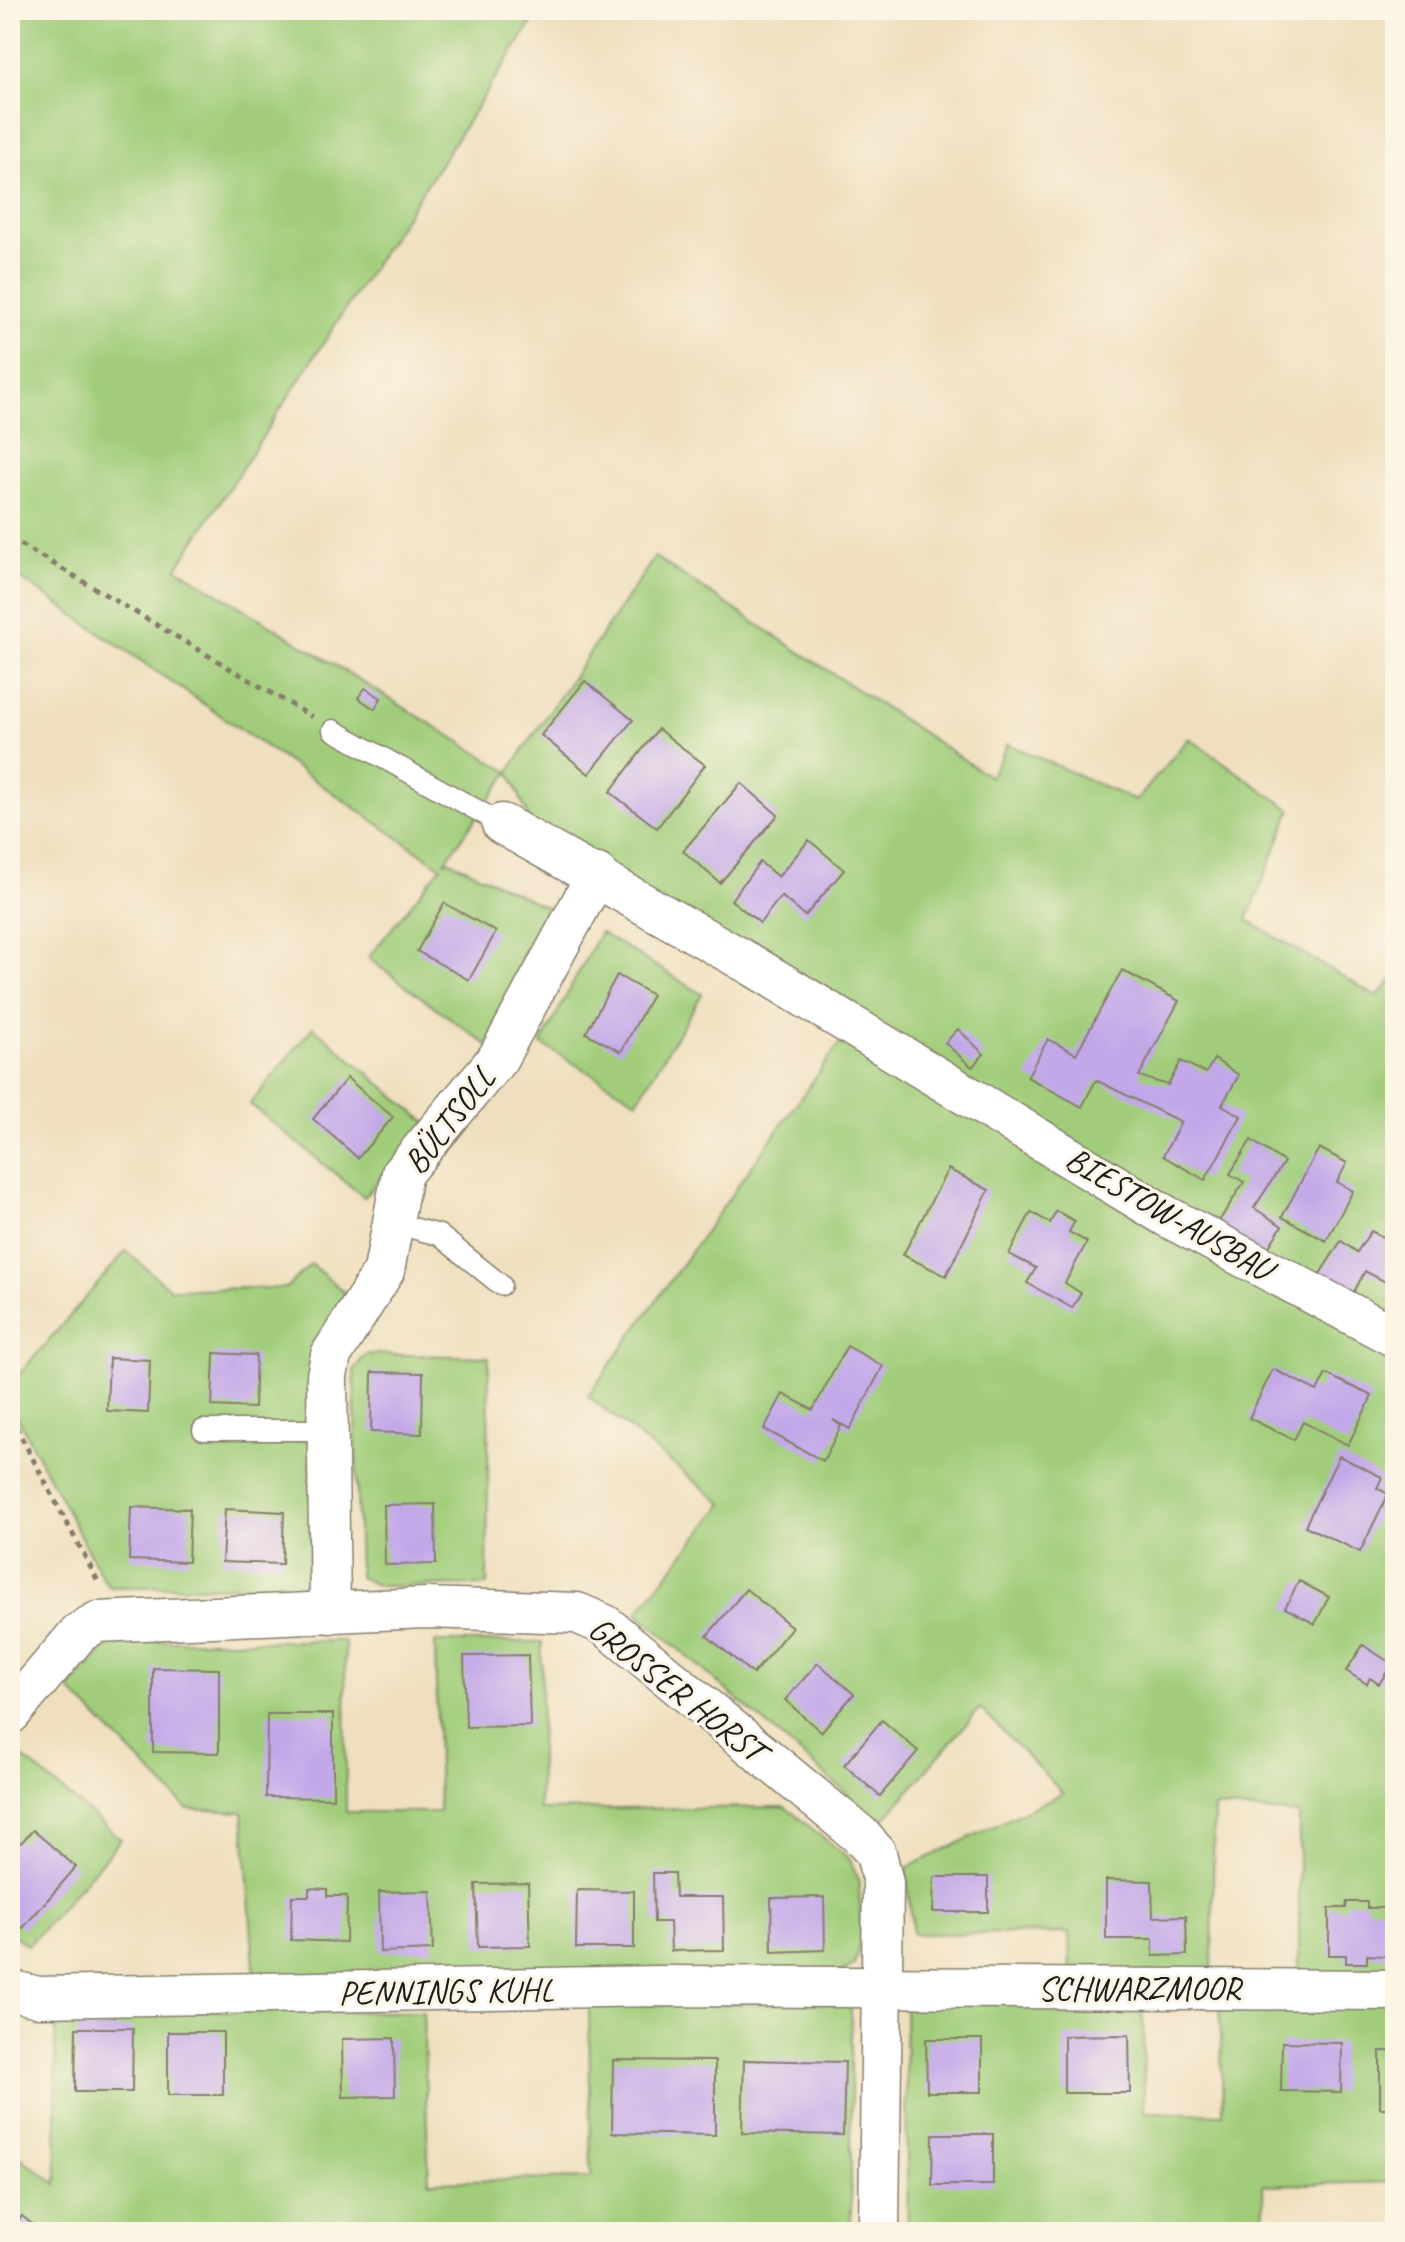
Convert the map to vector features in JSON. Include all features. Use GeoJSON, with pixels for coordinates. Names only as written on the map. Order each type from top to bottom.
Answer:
{"type":"FeatureCollection","features":[{"type":"Feature","properties":{"kind":"street","name":"BIESTOW-AUSBAU"},"geometry":{"type":"LineString","coordinates":[[502,824],[597,874],[948,1082],[1166,1216],[1395,1337]]}},
{"type":"Feature","properties":{"kind":"street","name":"BÜLTSOLL"},"geometry":{"type":"LineString","coordinates":[[330,1613],[327,1376],[331,1355],[384,1271],[402,1173],[498,1058],[597,874]]}},
{"type":"Feature","properties":{"kind":"street","name":"GROSSER HORST"},"geometry":{"type":"LineString","coordinates":[[10,1714],[79,1633],[97,1622],[426,1608],[577,1613],[605,1625],[860,1835],[876,1853],[883,1883],[879,2232]]}},
{"type":"Feature","properties":{"kind":"street","name":"PENNINGS KUHL"},"geometry":{"type":"LineString","coordinates":[[10,1990],[38,1997],[676,1986],[883,1989]]}},
{"type":"Feature","properties":{"kind":"street","name":"SCHWARZMOOR"},"geometry":{"type":"LineString","coordinates":[[883,1989],[1395,1990]]}},
{"type":"Feature","properties":{"kind":"lane"},"geometry":{"type":"LineString","coordinates":[[333,730],[502,824]]}},
{"type":"Feature","properties":{"kind":"lane"},"geometry":{"type":"LineString","coordinates":[[393,1223],[439,1235],[501,1285]]}},
{"type":"Feature","properties":{"kind":"lane"},"geometry":{"type":"LineString","coordinates":[[203,1430],[327,1430]]}},
{"type":"Feature","properties":{"kind":"path"},"geometry":{"type":"LineString","coordinates":[[10,538],[333,730]]}},
{"type":"Feature","properties":{"kind":"path"},"geometry":{"type":"LineString","coordinates":[[10,1416],[96,1577],[113,1620]]}},
{"type":"Feature","properties":{"kind":"green space"},"geometry":{"type":"Polygon","coordinates":[[[10,10],[540,10],[177,568],[509,772],[444,863],[448,860],[558,913],[487,1045],[368,958],[441,867],[10,571],[10,10]]]}},
{"type":"Feature","properties":{"kind":"green space"},"geometry":{"type":"Polygon","coordinates":[[[655,557],[990,777],[1008,744],[1136,801],[1189,738],[1291,810],[1247,920],[1377,997],[1395,977],[1395,1975],[1299,1975],[1299,1814],[1214,1807],[1212,1974],[1070,1972],[1069,1933],[913,1934],[906,1868],[1063,1793],[980,1708],[881,1823],[637,1613],[723,1504],[588,1396],[857,1019],[532,825],[509,771],[655,557]]]}},
{"type":"Feature","properties":{"kind":"green space"},"geometry":{"type":"Polygon","coordinates":[[[600,932],[702,994],[637,1101],[541,1044],[600,932]]]}},
{"type":"Feature","properties":{"kind":"green space"},"geometry":{"type":"Polygon","coordinates":[[[313,1027],[427,1123],[364,1197],[250,1104],[313,1027]]]}},
{"type":"Feature","properties":{"kind":"green space"},"geometry":{"type":"Polygon","coordinates":[[[126,1251],[170,1289],[286,1288],[311,1264],[351,1298],[309,1425],[199,1436],[311,1441],[311,1555],[303,1586],[110,1587],[10,1403],[10,1385],[126,1251]]]}},
{"type":"Feature","properties":{"kind":"green space"},"geometry":{"type":"Polygon","coordinates":[[[366,1354],[489,1357],[487,1585],[379,1586],[359,1577],[354,1370],[366,1354]]]}},
{"type":"Feature","properties":{"kind":"green space"},"geometry":{"type":"Polygon","coordinates":[[[345,1641],[346,1812],[439,1812],[435,1642],[542,1642],[539,1810],[785,1807],[850,1859],[859,1883],[861,1940],[854,1965],[841,1972],[255,1980],[243,1812],[187,1809],[69,1689],[110,1643],[345,1641]]]}},
{"type":"Feature","properties":{"kind":"green space"},"geometry":{"type":"Polygon","coordinates":[[[15,1751],[121,1839],[28,1946],[10,1932],[10,1757],[15,1751]]]}},
{"type":"Feature","properties":{"kind":"green space"},"geometry":{"type":"Polygon","coordinates":[[[920,2001],[1143,2001],[1144,2112],[1223,2114],[1220,2001],[1395,2001],[1395,2182],[1263,2185],[1264,2232],[908,2232],[905,2007],[920,2001]]]}},
{"type":"Feature","properties":{"kind":"green space"},"geometry":{"type":"Polygon","coordinates":[[[839,2003],[851,2009],[851,2232],[10,2232],[10,2150],[57,2184],[55,2010],[423,2012],[429,2182],[591,2178],[589,2005],[839,2003]]]}},
{"type":"Feature","properties":{"kind":"building"},"geometry":{"type":"Polygon","coordinates":[[[585,681],[633,720],[589,774],[541,735],[585,681]]]}},
{"type":"Feature","properties":{"kind":"building"},"geometry":{"type":"Polygon","coordinates":[[[365,688],[381,698],[375,709],[358,698],[365,688]]]}},
{"type":"Feature","properties":{"kind":"building"},"geometry":{"type":"Polygon","coordinates":[[[658,729],[705,765],[657,828],[610,792],[658,729]]]}},
{"type":"Feature","properties":{"kind":"building"},"geometry":{"type":"Polygon","coordinates":[[[741,783],[778,815],[720,883],[683,851],[741,783]]]}},
{"type":"Feature","properties":{"kind":"building"},"geometry":{"type":"Polygon","coordinates":[[[809,840],[844,870],[805,916],[781,896],[760,923],[731,900],[760,862],[778,877],[809,840]]]}},
{"type":"Feature","properties":{"kind":"building"},"geometry":{"type":"Polygon","coordinates":[[[444,903],[496,932],[469,980],[417,951],[444,903]]]}},
{"type":"Feature","properties":{"kind":"building"},"geometry":{"type":"Polygon","coordinates":[[[1122,970],[1179,1001],[1139,1076],[1168,1085],[1181,1061],[1206,1073],[1214,1059],[1239,1075],[1222,1105],[1241,1116],[1205,1180],[1163,1156],[1181,1122],[1096,1080],[1082,1107],[1027,1077],[1048,1039],[1076,1054],[1122,970]]]}},
{"type":"Feature","properties":{"kind":"building"},"geometry":{"type":"Polygon","coordinates":[[[617,975],[652,995],[621,1052],[586,1033],[617,975]]]}},
{"type":"Feature","properties":{"kind":"building"},"geometry":{"type":"Polygon","coordinates":[[[958,1029],[984,1054],[972,1067],[945,1043],[958,1029]]]}},
{"type":"Feature","properties":{"kind":"building"},"geometry":{"type":"Polygon","coordinates":[[[347,1078],[393,1117],[358,1158],[313,1119],[347,1078]]]}},
{"type":"Feature","properties":{"kind":"building"},"geometry":{"type":"Polygon","coordinates":[[[1251,1140],[1284,1162],[1254,1208],[1282,1226],[1261,1259],[1214,1229],[1244,1182],[1230,1174],[1251,1140]]]}},
{"type":"Feature","properties":{"kind":"building"},"geometry":{"type":"Polygon","coordinates":[[[1319,1148],[1347,1163],[1337,1182],[1353,1191],[1326,1241],[1282,1217],[1319,1148]]]}},
{"type":"Feature","properties":{"kind":"building"},"geometry":{"type":"Polygon","coordinates":[[[948,1169],[989,1190],[946,1276],[903,1255],[948,1169]]]}},
{"type":"Feature","properties":{"kind":"building"},"geometry":{"type":"Polygon","coordinates":[[[1056,1211],[1075,1221],[1069,1232],[1087,1242],[1065,1283],[1081,1293],[1072,1308],[1027,1283],[1036,1268],[1009,1254],[1031,1212],[1050,1223],[1056,1211]]]}},
{"type":"Feature","properties":{"kind":"building"},"geometry":{"type":"Polygon","coordinates":[[[1371,1231],[1395,1243],[1395,1279],[1391,1285],[1365,1271],[1348,1303],[1314,1283],[1341,1241],[1357,1252],[1371,1231]]]}},
{"type":"Feature","properties":{"kind":"building"},"geometry":{"type":"Polygon","coordinates":[[[847,1346],[883,1366],[850,1429],[833,1420],[841,1426],[823,1461],[764,1429],[783,1394],[813,1410],[847,1346]]]}},
{"type":"Feature","properties":{"kind":"building"},"geometry":{"type":"Polygon","coordinates":[[[214,1353],[256,1355],[254,1408],[212,1406],[214,1353]]]}},
{"type":"Feature","properties":{"kind":"building"},"geometry":{"type":"Polygon","coordinates":[[[109,1358],[150,1360],[148,1413],[107,1411],[109,1358]]]}},
{"type":"Feature","properties":{"kind":"building"},"geometry":{"type":"Polygon","coordinates":[[[1273,1369],[1317,1391],[1326,1374],[1372,1396],[1348,1445],[1303,1422],[1294,1440],[1249,1418],[1273,1369]]]}},
{"type":"Feature","properties":{"kind":"building"},"geometry":{"type":"Polygon","coordinates":[[[372,1372],[423,1373],[422,1434],[371,1432],[372,1372]]]}},
{"type":"Feature","properties":{"kind":"building"},"geometry":{"type":"Polygon","coordinates":[[[1339,1456],[1382,1477],[1377,1488],[1388,1494],[1360,1552],[1305,1526],[1339,1456]]]}},
{"type":"Feature","properties":{"kind":"building"},"geometry":{"type":"Polygon","coordinates":[[[435,1504],[436,1564],[385,1565],[384,1505],[435,1504]]]}},
{"type":"Feature","properties":{"kind":"building"},"geometry":{"type":"Polygon","coordinates":[[[131,1507],[190,1509],[188,1562],[129,1560],[131,1507]]]}},
{"type":"Feature","properties":{"kind":"building"},"geometry":{"type":"Polygon","coordinates":[[[225,1509],[284,1512],[282,1564],[222,1562],[225,1509]]]}},
{"type":"Feature","properties":{"kind":"building"},"geometry":{"type":"Polygon","coordinates":[[[1299,1581],[1329,1597],[1315,1624],[1285,1608],[1299,1581]]]}},
{"type":"Feature","properties":{"kind":"building"},"geometry":{"type":"Polygon","coordinates":[[[746,1589],[792,1627],[753,1674],[707,1636],[746,1589]]]}},
{"type":"Feature","properties":{"kind":"building"},"geometry":{"type":"Polygon","coordinates":[[[1363,1645],[1392,1664],[1379,1684],[1370,1678],[1367,1684],[1346,1671],[1363,1645]]]}},
{"type":"Feature","properties":{"kind":"building"},"geometry":{"type":"Polygon","coordinates":[[[528,1655],[530,1726],[466,1727],[464,1656],[528,1655]]]}},
{"type":"Feature","properties":{"kind":"building"},"geometry":{"type":"Polygon","coordinates":[[[818,1663],[854,1694],[821,1732],[785,1700],[818,1663]]]}},
{"type":"Feature","properties":{"kind":"building"},"geometry":{"type":"Polygon","coordinates":[[[153,1668],[219,1669],[219,1753],[153,1752],[153,1668]]]}},
{"type":"Feature","properties":{"kind":"building"},"geometry":{"type":"Polygon","coordinates":[[[267,1714],[333,1714],[333,1798],[266,1797],[267,1714]]]}},
{"type":"Feature","properties":{"kind":"building"},"geometry":{"type":"Polygon","coordinates":[[[882,1720],[918,1751],[880,1796],[844,1765],[882,1720]]]}},
{"type":"Feature","properties":{"kind":"building"},"geometry":{"type":"Polygon","coordinates":[[[33,1830],[76,1867],[23,1928],[10,1917],[10,1834],[21,1843],[33,1830]]]}},
{"type":"Feature","properties":{"kind":"building"},"geometry":{"type":"Polygon","coordinates":[[[653,1873],[674,1873],[675,1897],[723,1897],[724,1950],[671,1951],[670,1922],[654,1922],[653,1873]]]}},
{"type":"Feature","properties":{"kind":"building"},"geometry":{"type":"Polygon","coordinates":[[[934,1877],[988,1877],[988,1912],[933,1912],[934,1877]]]}},
{"type":"Feature","properties":{"kind":"building"},"geometry":{"type":"Polygon","coordinates":[[[1106,1880],[1152,1881],[1153,1917],[1186,1916],[1187,1955],[1153,1956],[1153,1939],[1106,1939],[1106,1880]]]}},
{"type":"Feature","properties":{"kind":"building"},"geometry":{"type":"Polygon","coordinates":[[[528,1883],[530,1946],[478,1947],[476,1884],[528,1883]]]}},
{"type":"Feature","properties":{"kind":"building"},"geometry":{"type":"Polygon","coordinates":[[[309,1888],[327,1889],[327,1896],[347,1896],[346,1942],[291,1940],[292,1896],[309,1896],[309,1888]]]}},
{"type":"Feature","properties":{"kind":"building"},"geometry":{"type":"Polygon","coordinates":[[[577,1890],[634,1891],[634,1948],[576,1948],[577,1890]]]}},
{"type":"Feature","properties":{"kind":"building"},"geometry":{"type":"Polygon","coordinates":[[[431,1891],[433,1950],[380,1952],[379,1892],[431,1891]]]}},
{"type":"Feature","properties":{"kind":"building"},"geometry":{"type":"Polygon","coordinates":[[[824,1897],[825,1950],[772,1952],[771,1898],[824,1897]]]}},
{"type":"Feature","properties":{"kind":"building"},"geometry":{"type":"Polygon","coordinates":[[[1347,1902],[1367,1902],[1367,1908],[1386,1908],[1386,1956],[1367,1955],[1367,1963],[1346,1963],[1346,1955],[1329,1955],[1329,1908],[1346,1908],[1347,1902]]]}},
{"type":"Feature","properties":{"kind":"building"},"geometry":{"type":"Polygon","coordinates":[[[76,2028],[133,2028],[132,2092],[75,2092],[76,2028]]]}},
{"type":"Feature","properties":{"kind":"building"},"geometry":{"type":"Polygon","coordinates":[[[168,2032],[223,2032],[223,2095],[168,2095],[168,2032]]]}},
{"type":"Feature","properties":{"kind":"building"},"geometry":{"type":"Polygon","coordinates":[[[1129,2035],[1130,2093],[1064,2093],[1064,2036],[1129,2035]]]}},
{"type":"Feature","properties":{"kind":"building"},"geometry":{"type":"Polygon","coordinates":[[[394,2038],[395,2096],[343,2097],[342,2039],[394,2038]]]}},
{"type":"Feature","properties":{"kind":"building"},"geometry":{"type":"Polygon","coordinates":[[[926,2039],[982,2039],[982,2092],[927,2092],[926,2039]]]}},
{"type":"Feature","properties":{"kind":"building"},"geometry":{"type":"Polygon","coordinates":[[[1282,2042],[1342,2043],[1341,2092],[1281,2091],[1282,2042]]]}},
{"type":"Feature","properties":{"kind":"building"},"geometry":{"type":"Polygon","coordinates":[[[1380,2051],[1395,2051],[1395,2108],[1380,2108],[1380,2051]]]}},
{"type":"Feature","properties":{"kind":"building"},"geometry":{"type":"Polygon","coordinates":[[[613,2060],[715,2061],[715,2135],[612,2133],[613,2060]]]}},
{"type":"Feature","properties":{"kind":"building"},"geometry":{"type":"Polygon","coordinates":[[[744,2060],[845,2062],[843,2135],[742,2133],[744,2060]]]}},
{"type":"Feature","properties":{"kind":"building"},"geometry":{"type":"Polygon","coordinates":[[[933,2134],[993,2134],[993,2185],[932,2185],[933,2134]]]}},
{"type":"Feature","properties":{"kind":"building"},"geometry":{"type":"Polygon","coordinates":[[[22,2216],[42,2232],[10,2232],[22,2216]]]}}]}
